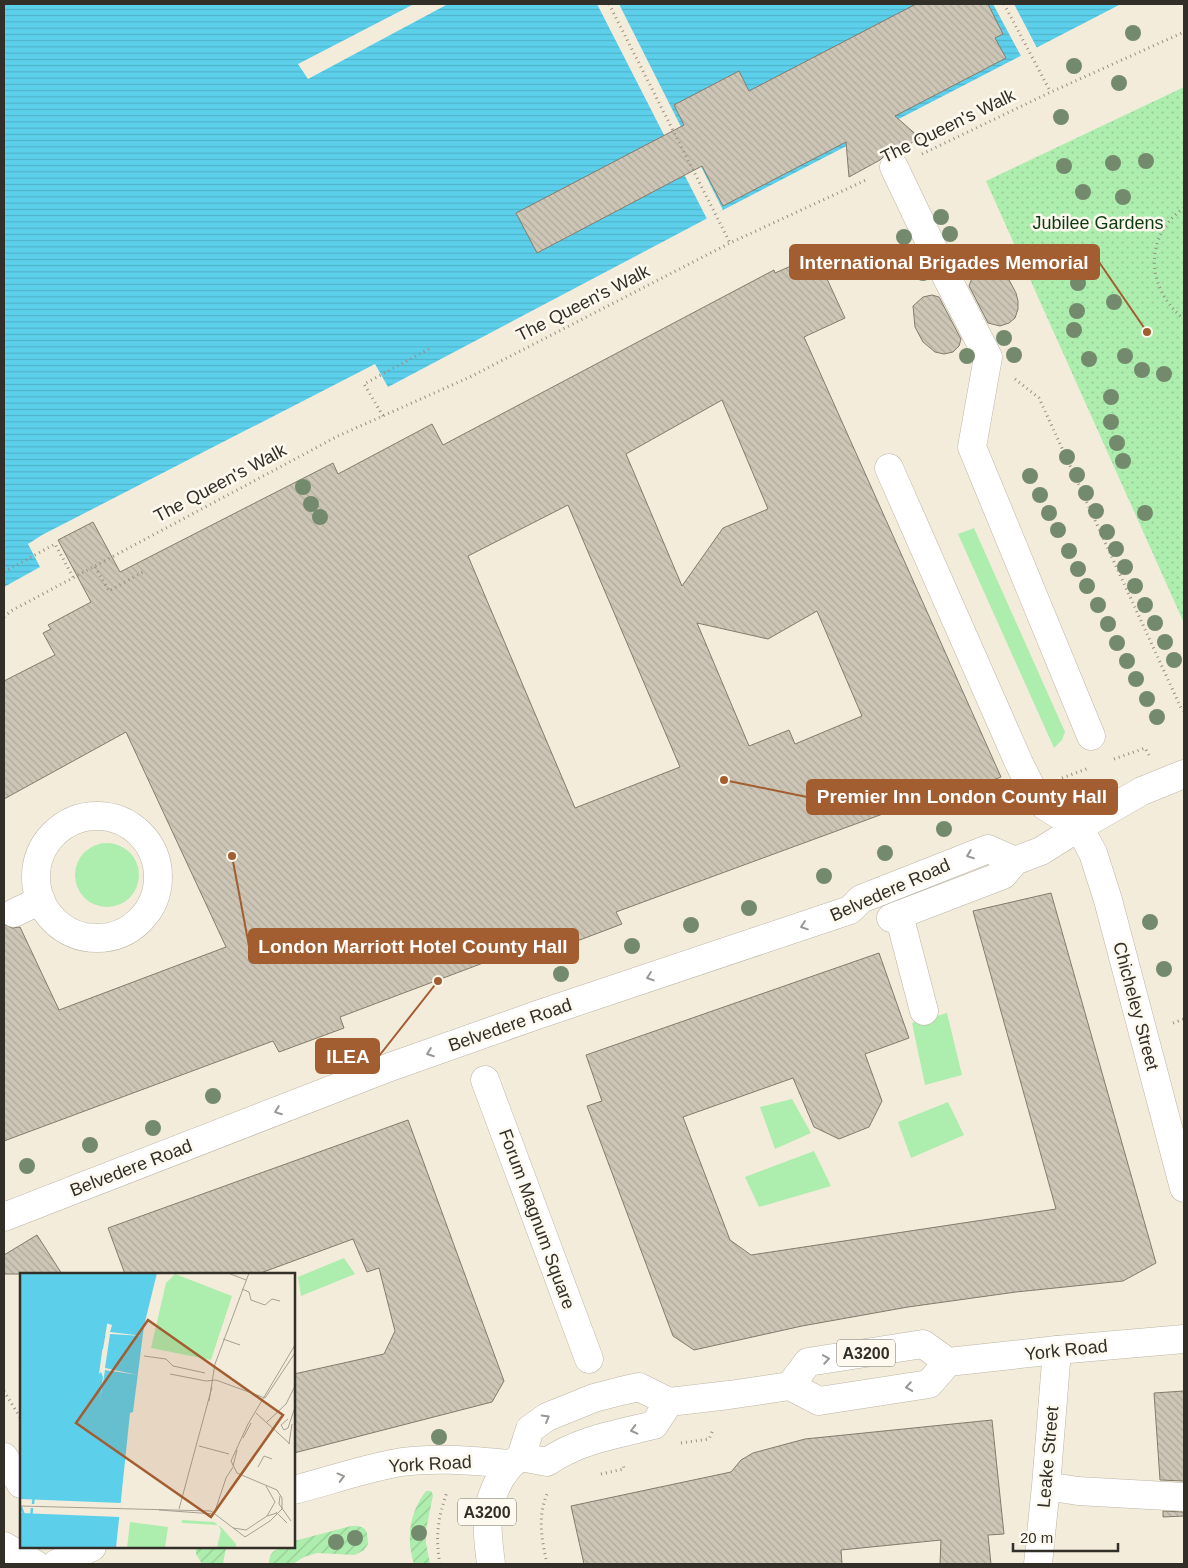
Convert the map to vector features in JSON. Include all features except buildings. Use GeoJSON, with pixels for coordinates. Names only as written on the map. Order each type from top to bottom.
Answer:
{"type":"FeatureCollection","features":[{"type":"Feature","properties":{"kind":"street"},"geometry":{"type":"LineString","coordinates":[[894,167],[944,274],[988,357],[972,447],[1092,736]]}},
{"type":"Feature","properties":{"kind":"street"},"geometry":{"type":"LineString","coordinates":[[890,468],[1032,789],[1045,806],[1078,827]]}},
{"type":"Feature","properties":{"kind":"street","name":"Belvedere Road"},"geometry":{"type":"LineString","coordinates":[[924,1012],[895,917],[1003,875],[1015,861],[1041,852],[1078,827],[1142,791],[1184,774]]}},
{"type":"Feature","properties":{"kind":"street"},"geometry":{"type":"LineString","coordinates":[[97,816],[121,821],[139,832],[147,841],[156,860],[159,882],[154,902],[142,920],[118,936],[97,939],[76,935],[60,926],[46,911],[41,900],[37,890],[37,869],[43,848],[56,832],[76,820],[97,816]]}},
{"type":"Feature","properties":{"kind":"street","name":"Chicheley Street"},"geometry":{"type":"LineString","coordinates":[[1078,827],[1093,853],[1103,883],[1184,1188]]}},
{"type":"Feature","properties":{"kind":"street","name":"Belvedere Road"},"geometry":{"type":"LineString","coordinates":[[4,1217],[390,1068],[536,1015],[850,910],[861,899],[988,849],[1015,861]]}},
{"type":"Feature","properties":{"kind":"street"},"geometry":{"type":"LineString","coordinates":[[14,913],[41,900]]}},
{"type":"Feature","properties":{"kind":"street","name":"Forum Magnum Square"},"geometry":{"type":"LineString","coordinates":[[485,1080],[589,1359]]}},
{"type":"Feature","properties":{"kind":"street","name":"York Road"},"geometry":{"type":"LineString","coordinates":[[948,1362],[1184,1339]]}},
{"type":"Feature","properties":{"kind":"street","name":"A3200"},"geometry":{"type":"LineString","coordinates":[[924,1344],[948,1362],[929,1384],[826,1400],[819,1401],[790,1386],[808,1362],[924,1344]]}},
{"type":"Feature","properties":{"kind":"street","name":"Leake Street"},"geometry":{"type":"LineString","coordinates":[[1038,1564],[1056,1350]]}},
{"type":"Feature","properties":{"kind":"street"},"geometry":{"type":"LineString","coordinates":[[669,1402],[790,1386]]}},
{"type":"Feature","properties":{"kind":"street","name":"A3200"},"geometry":{"type":"LineString","coordinates":[[491,1564],[487,1510],[493,1492],[515,1460],[530,1429],[546,1417],[594,1398],[639,1387],[669,1402]]}},
{"type":"Feature","properties":{"kind":"street","name":"York Road"},"geometry":{"type":"LineString","coordinates":[[295,1490],[402,1462],[426,1460],[515,1460],[547,1462],[573,1447],[654,1425],[669,1402]]}},
{"type":"Feature","properties":{"kind":"street"},"geometry":{"type":"LineString","coordinates":[[4,1457],[20,1482]]}},
{"type":"Feature","properties":{"kind":"street"},"geometry":{"type":"LineString","coordinates":[[1046,1486],[1078,1491],[1184,1497]]}},
{"type":"Feature","properties":{"kind":"street"},"geometry":{"type":"LineString","coordinates":[[4,1546],[35,1564]]}},
{"type":"Feature","properties":{"kind":"street"},"geometry":{"type":"LineString","coordinates":[[45,1564],[46,1548]]}},
{"type":"Feature","properties":{"kind":"street"},"geometry":{"type":"LineString","coordinates":[[56,1564],[90,1548]]}},
{"type":"Feature","properties":{"kind":"path"},"geometry":{"type":"LineString","coordinates":[[609,4],[730,243]]}},
{"type":"Feature","properties":{"kind":"path"},"geometry":{"type":"LineString","coordinates":[[1004,4],[1051,92]]}},
{"type":"Feature","properties":{"kind":"path","name":"The Queen's Walk"},"geometry":{"type":"LineString","coordinates":[[4,617],[11,611],[338,436],[470,377],[730,243],[1051,92],[1184,32]]}},
{"type":"Feature","properties":{"kind":"path"},"geometry":{"type":"LineString","coordinates":[[1184,208],[1165,226],[1158,241],[1154,262],[1157,284],[1167,303],[1184,319]]}},
{"type":"Feature","properties":{"kind":"path"},"geometry":{"type":"LineString","coordinates":[[384,416],[364,384],[431,348]]}},
{"type":"Feature","properties":{"kind":"path"},"geometry":{"type":"LineString","coordinates":[[988,357],[1039,398],[1177,700],[1184,711]]}},
{"type":"Feature","properties":{"kind":"path"},"geometry":{"type":"LineString","coordinates":[[4,572],[55,544],[73,578]]}},
{"type":"Feature","properties":{"kind":"path"},"geometry":{"type":"LineString","coordinates":[[95,567],[108,590],[143,572]]}},
{"type":"Feature","properties":{"kind":"path"},"geometry":{"type":"LineString","coordinates":[[4,1391],[20,1417]]}},
{"type":"Feature","properties":{"kind":"path"},"geometry":{"type":"LineString","coordinates":[[547,1564],[540,1523],[542,1505],[548,1492]]}},
{"type":"Feature","properties":{"kind":"green space","name":"Jubilee Gardens"},"geometry":{"type":"Polygon","coordinates":[[[1184,87],[1184,623],[986,181],[1184,87]]]}},
{"type":"Feature","properties":{"kind":"green space"},"geometry":{"type":"Polygon","coordinates":[[[974,528],[1065,732],[1062,740],[1054,748],[958,534],[974,528]]]}},
{"type":"Feature","properties":{"kind":"green space"},"geometry":{"type":"Polygon","coordinates":[[[101,843],[113,843],[130,852],[137,863],[139,875],[137,887],[130,898],[113,907],[101,907],[89,902],[80,893],[75,881],[75,869],[80,857],[89,848],[101,843]]]}},
{"type":"Feature","properties":{"kind":"green space"},"geometry":{"type":"Polygon","coordinates":[[[947,1013],[962,1075],[925,1085],[912,1023],[947,1013]]]}},
{"type":"Feature","properties":{"kind":"green space"},"geometry":{"type":"Polygon","coordinates":[[[792,1099],[811,1133],[775,1149],[760,1107],[792,1099]]]}},
{"type":"Feature","properties":{"kind":"green space"},"geometry":{"type":"Polygon","coordinates":[[[948,1102],[964,1135],[911,1158],[898,1122],[948,1102]]]}},
{"type":"Feature","properties":{"kind":"green space"},"geometry":{"type":"Polygon","coordinates":[[[814,1151],[831,1186],[759,1207],[745,1177],[814,1151]]]}},
{"type":"Feature","properties":{"kind":"green space"},"geometry":{"type":"Polygon","coordinates":[[[344,1258],[355,1274],[301,1296],[298,1277],[344,1258]]]}},
{"type":"Feature","properties":{"kind":"green space"},"geometry":{"type":"Polygon","coordinates":[[[426,1491],[431,1491],[433,1495],[426,1530],[426,1543],[430,1564],[414,1564],[410,1545],[411,1526],[416,1508],[426,1491]]]}},
{"type":"Feature","properties":{"kind":"green space"},"geometry":{"type":"Polygon","coordinates":[[[351,1526],[358,1526],[364,1528],[367,1533],[368,1544],[364,1550],[355,1555],[317,1553],[304,1557],[293,1564],[269,1564],[273,1552],[280,1548],[295,1548],[295,1541],[351,1526]]]}},
{"type":"Feature","properties":{"kind":"green space"},"geometry":{"type":"Polygon","coordinates":[[[196,1548],[226,1548],[223,1564],[202,1564],[196,1554],[196,1548]]]}},
{"type":"Feature","properties":{"kind":"water"},"geometry":{"type":"Polygon","coordinates":[[[4,4],[1121,4],[723,210],[388,387],[375,364],[42,535],[28,544],[40,567],[4,587],[4,4]]]}},
{"type":"Feature","properties":{"kind":"pier"},"geometry":{"type":"Polygon","coordinates":[[[414,4],[448,4],[308,79],[298,64],[414,4]]]}},
{"type":"Feature","properties":{"kind":"pier"},"geometry":{"type":"Polygon","coordinates":[[[597,4],[619,4],[723,210],[707,219],[597,4]]]}},
{"type":"Feature","properties":{"kind":"pier"},"geometry":{"type":"Polygon","coordinates":[[[993,4],[1014,4],[1037,48],[1021,56],[993,4]]]}},
{"type":"Feature","properties":{"kind":"place","name":"International Brigades Memorial"},"geometry":{"type":"Point","coordinates":[1147,332]}},
{"type":"Feature","properties":{"kind":"place","name":"Premier Inn London County Hall"},"geometry":{"type":"Point","coordinates":[724,780]}},
{"type":"Feature","properties":{"kind":"place","name":"London Marriott Hotel County Hall"},"geometry":{"type":"Point","coordinates":[232,856]}},
{"type":"Feature","properties":{"kind":"place","name":"ILEA"},"geometry":{"type":"Point","coordinates":[438,981]}}]}
